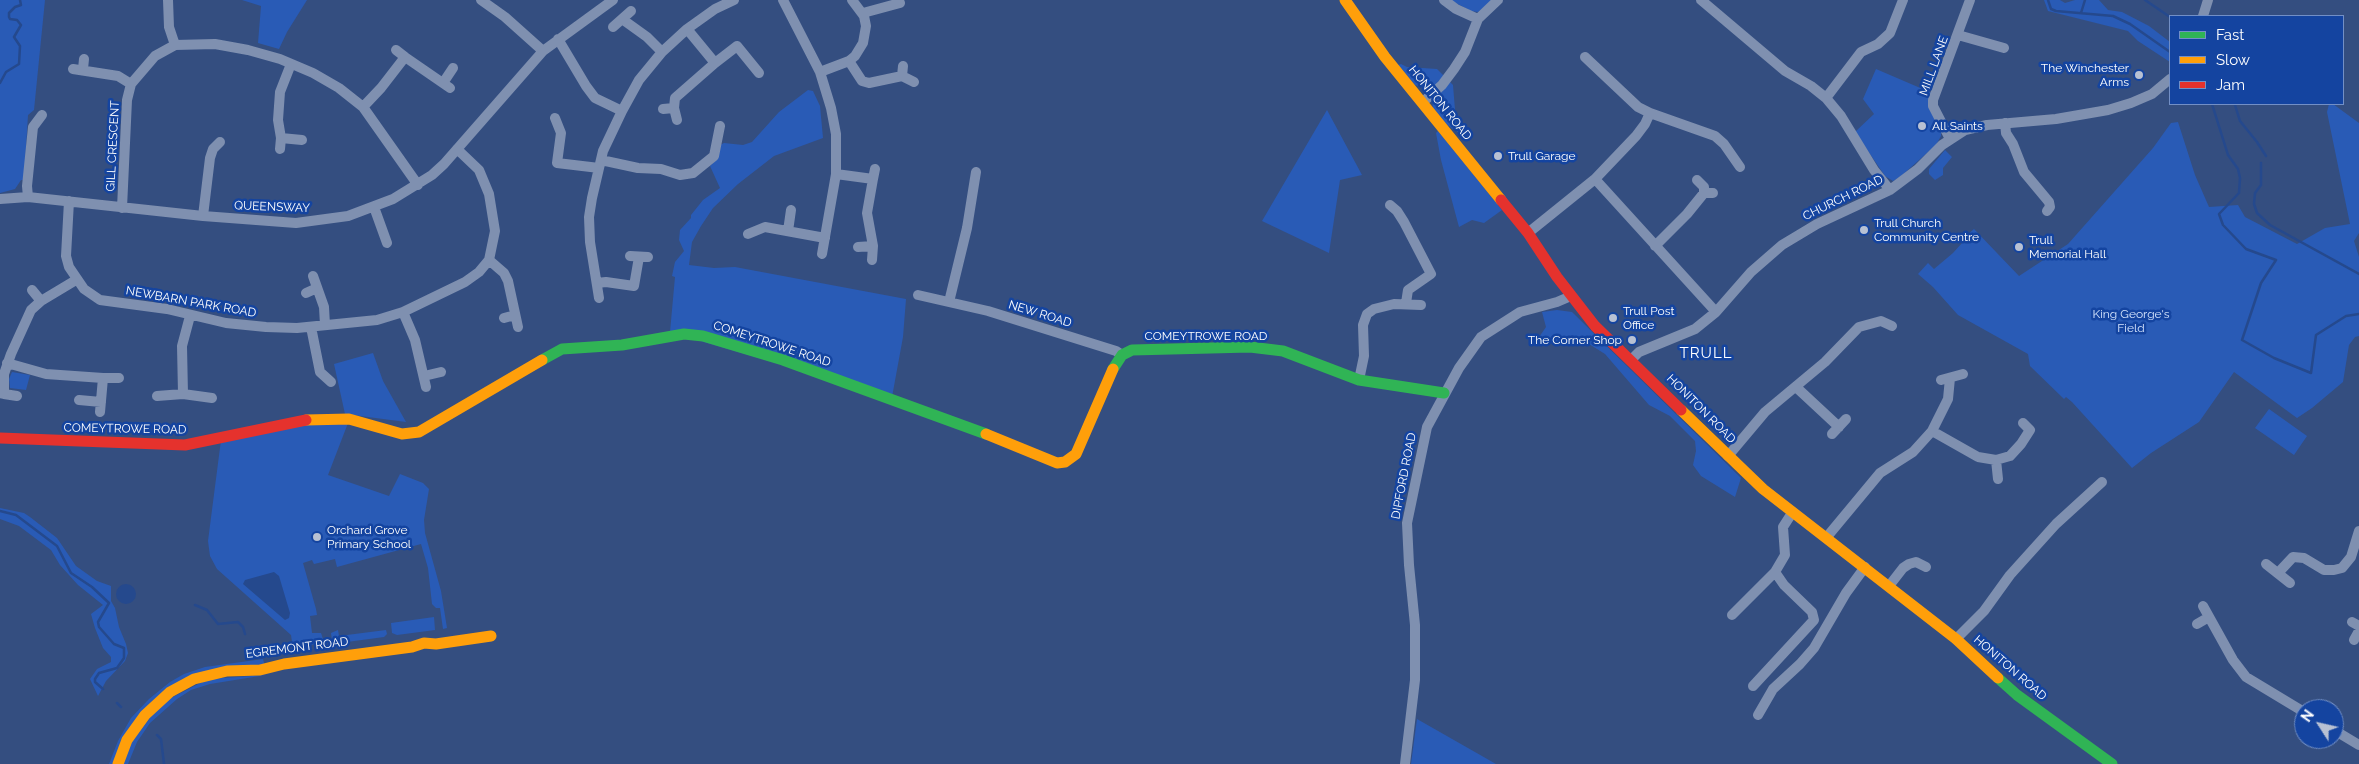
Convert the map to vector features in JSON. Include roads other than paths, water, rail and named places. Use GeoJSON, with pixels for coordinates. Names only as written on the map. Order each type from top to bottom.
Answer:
{"type":"FeatureCollection","features":[{"type":"Feature","properties":{"kind":"street"},"geometry":{"type":"LineString","coordinates":[[168,0],[169,27],[175,45]]}},
{"type":"Feature","properties":{"kind":"street","name":"QUEENSWAY"},"geometry":{"type":"LineString","coordinates":[[0,200],[28,197],[202,216],[296,223],[331,219],[374,208],[418,185],[444,164],[543,51],[613,0]]}},
{"type":"Feature","properties":{"kind":"street"},"geometry":{"type":"LineString","coordinates":[[599,298],[590,242],[589,217],[600,164],[622,111],[639,80],[662,52],[687,29],[714,9],[734,0]]}},
{"type":"Feature","properties":{"kind":"street"},"geometry":{"type":"LineString","coordinates":[[783,0],[820,72],[836,134],[836,174],[822,254]]}},
{"type":"Feature","properties":{"kind":"street"},"geometry":{"type":"LineString","coordinates":[[820,72],[849,61],[855,56],[863,43],[866,26],[863,13],[852,0]]}},
{"type":"Feature","properties":{"kind":"street","name":"HONITON ROAD"},"geometry":{"type":"LineString","coordinates":[[1345,0],[1385,57],[1528,233],[1571,296],[1596,326],[1632,359],[1728,456],[1792,512],[1956,639],[2017,695],[2112,764]]}},
{"type":"Feature","properties":{"kind":"street"},"geometry":{"type":"LineString","coordinates":[[1444,0],[1456,9],[1478,19]]}},
{"type":"Feature","properties":{"kind":"street"},"geometry":{"type":"LineString","coordinates":[[1423,102],[1442,85],[1454,69],[1470,43],[1478,19],[1498,0]]}},
{"type":"Feature","properties":{"kind":"street"},"geometry":{"type":"LineString","coordinates":[[1702,0],[1785,72],[1811,86],[1826,98],[1841,116],[1874,170],[1890,190]]}},
{"type":"Feature","properties":{"kind":"street"},"geometry":{"type":"LineString","coordinates":[[1826,98],[1862,52],[1878,44],[1890,33],[1903,0]]}},
{"type":"Feature","properties":{"kind":"street","name":"MILL LANE"},"geometry":{"type":"LineString","coordinates":[[1950,139],[1933,106],[1932,100],[1970,0]]}},
{"type":"Feature","properties":{"kind":"street"},"geometry":{"type":"LineString","coordinates":[[2203,15],[2208,0]]}},
{"type":"Feature","properties":{"kind":"street"},"geometry":{"type":"LineString","coordinates":[[486,1],[543,51]]}},
{"type":"Feature","properties":{"kind":"street"},"geometry":{"type":"LineString","coordinates":[[863,13],[900,2]]}},
{"type":"Feature","properties":{"kind":"street"},"geometry":{"type":"LineString","coordinates":[[613,27],[631,11]]}},
{"type":"Feature","properties":{"kind":"street"},"geometry":{"type":"LineString","coordinates":[[622,19],[648,37],[662,52]]}},
{"type":"Feature","properties":{"kind":"street"},"geometry":{"type":"LineString","coordinates":[[687,29],[715,63]]}},
{"type":"Feature","properties":{"kind":"street"},"geometry":{"type":"LineString","coordinates":[[1958,35],[2004,48]]}},
{"type":"Feature","properties":{"kind":"street"},"geometry":{"type":"LineString","coordinates":[[558,39],[595,98],[622,111]]}},
{"type":"Feature","properties":{"kind":"street"},"geometry":{"type":"LineString","coordinates":[[677,120],[674,98],[715,63],[734,42],[759,73]]}},
{"type":"Feature","properties":{"kind":"street","name":"GILL CRESCENT"},"geometry":{"type":"LineString","coordinates":[[122,208],[127,100],[132,84],[155,56],[175,45],[215,44],[248,50],[291,64],[339,88],[363,107],[418,185]]}},
{"type":"Feature","properties":{"kind":"street"},"geometry":{"type":"LineString","coordinates":[[396,50],[446,85],[453,68]]}},
{"type":"Feature","properties":{"kind":"street"},"geometry":{"type":"LineString","coordinates":[[363,107],[381,88],[405,56]]}},
{"type":"Feature","properties":{"kind":"street"},"geometry":{"type":"LineString","coordinates":[[1590,59],[1638,106],[1650,113],[1715,136],[1737,152],[1740,167]]}},
{"type":"Feature","properties":{"kind":"street"},"geometry":{"type":"LineString","coordinates":[[849,61],[862,80],[869,83],[903,71],[914,82]]}},
{"type":"Feature","properties":{"kind":"street"},"geometry":{"type":"LineString","coordinates":[[280,149],[282,138],[278,120],[280,92],[291,64]]}},
{"type":"Feature","properties":{"kind":"street"},"geometry":{"type":"LineString","coordinates":[[80,65],[118,76],[132,84]]}},
{"type":"Feature","properties":{"kind":"street","name":"CHURCH ROAD"},"geometry":{"type":"LineString","coordinates":[[1632,359],[1639,352],[1695,330],[1716,312],[1751,272],[1782,245],[1817,224],[1890,190],[1918,169],[1950,139],[1965,130],[2056,119],[2108,110],[2132,103],[2152,94],[2169,81]]}},
{"type":"Feature","properties":{"kind":"street"},"geometry":{"type":"LineString","coordinates":[[663,109],[674,108]]}},
{"type":"Feature","properties":{"kind":"street"},"geometry":{"type":"LineString","coordinates":[[1528,233],[1595,179],[1636,136],[1650,113]]}},
{"type":"Feature","properties":{"kind":"street"},"geometry":{"type":"LineString","coordinates":[[28,197],[27,186],[32,127],[42,115]]}},
{"type":"Feature","properties":{"kind":"street"},"geometry":{"type":"LineString","coordinates":[[554,118],[561,133],[556,168],[600,164],[661,169],[672,178],[693,173],[710,162],[722,139],[720,126]]}},
{"type":"Feature","properties":{"kind":"street"},"geometry":{"type":"LineString","coordinates":[[2005,124],[2006,133],[2013,144],[2024,172],[2049,202],[2050,207],[2047,211]]}},
{"type":"Feature","properties":{"kind":"street"},"geometry":{"type":"LineString","coordinates":[[282,138],[302,140]]}},
{"type":"Feature","properties":{"kind":"street"},"geometry":{"type":"LineString","coordinates":[[202,216],[210,158],[213,149],[220,142]]}},
{"type":"Feature","properties":{"kind":"street"},"geometry":{"type":"LineString","coordinates":[[457,149],[479,170],[488,194],[495,231],[489,260],[504,273],[508,281],[518,327]]}},
{"type":"Feature","properties":{"kind":"street"},"geometry":{"type":"LineString","coordinates":[[949,302],[967,228],[976,172]]}},
{"type":"Feature","properties":{"kind":"street"},"geometry":{"type":"LineString","coordinates":[[836,174],[874,174],[868,213],[873,246],[872,260]]}},
{"type":"Feature","properties":{"kind":"street"},"geometry":{"type":"LineString","coordinates":[[1595,179],[1716,312]]}},
{"type":"Feature","properties":{"kind":"street"},"geometry":{"type":"LineString","coordinates":[[1655,246],[1709,193],[1696,180]]}},
{"type":"Feature","properties":{"kind":"street","name":"NEWBARN PARK ROAD"},"geometry":{"type":"LineString","coordinates":[[69,201],[66,256],[76,280],[84,289],[100,300],[167,309],[190,316],[254,326],[311,327],[377,320],[403,312],[465,282],[489,260]]}},
{"type":"Feature","properties":{"kind":"street"},"geometry":{"type":"LineString","coordinates":[[1390,205],[1397,211],[1434,272],[1408,290],[1406,303]]}},
{"type":"Feature","properties":{"kind":"street"},"geometry":{"type":"LineString","coordinates":[[374,208],[386,243]]}},
{"type":"Feature","properties":{"kind":"street"},"geometry":{"type":"LineString","coordinates":[[788,231],[791,210]]}},
{"type":"Feature","properties":{"kind":"street"},"geometry":{"type":"LineString","coordinates":[[748,234],[759,224],[825,238]]}},
{"type":"Feature","properties":{"kind":"street"},"geometry":{"type":"LineString","coordinates":[[858,247],[873,246]]}},
{"type":"Feature","properties":{"kind":"street"},"geometry":{"type":"LineString","coordinates":[[598,283],[606,282],[634,290],[639,257]]}},
{"type":"Feature","properties":{"kind":"street"},"geometry":{"type":"LineString","coordinates":[[313,276],[324,307],[325,325]]}},
{"type":"Feature","properties":{"kind":"street"},"geometry":{"type":"LineString","coordinates":[[17,396],[2,394],[7,364],[25,320],[41,301],[76,280]]}},
{"type":"Feature","properties":{"kind":"street"},"geometry":{"type":"LineString","coordinates":[[306,292],[317,288]]}},
{"type":"Feature","properties":{"kind":"street"},"geometry":{"type":"LineString","coordinates":[[32,290],[41,301]]}},
{"type":"Feature","properties":{"kind":"street","name":"NEW ROAD"},"geometry":{"type":"LineString","coordinates":[[918,295],[988,311],[1116,351],[1122,355]]}},
{"type":"Feature","properties":{"kind":"street","name":"DIPFORD ROAD"},"geometry":{"type":"LineString","coordinates":[[1405,764],[1415,680],[1415,625],[1407,523],[1422,442],[1427,427],[1444,393],[1472,348],[1491,329],[1520,312],[1557,302],[1571,296]]}},
{"type":"Feature","properties":{"kind":"street"},"geometry":{"type":"LineString","coordinates":[[1359,380],[1364,356],[1364,325],[1368,314],[1374,309],[1394,304],[1421,304]]}},
{"type":"Feature","properties":{"kind":"street"},"geometry":{"type":"LineString","coordinates":[[403,312],[415,340],[425,381],[441,372]]}},
{"type":"Feature","properties":{"kind":"street"},"geometry":{"type":"LineString","coordinates":[[504,318],[516,315]]}},
{"type":"Feature","properties":{"kind":"street"},"geometry":{"type":"LineString","coordinates":[[183,394],[182,346],[190,316]]}},
{"type":"Feature","properties":{"kind":"street"},"geometry":{"type":"LineString","coordinates":[[1728,456],[1765,412],[1825,362],[1859,327],[1884,318],[1892,326]]}},
{"type":"Feature","properties":{"kind":"street"},"geometry":{"type":"LineString","coordinates":[[311,327],[320,372],[331,382]]}},
{"type":"Feature","properties":{"kind":"street","name":"COMEYTROWE ROAD"},"geometry":{"type":"LineString","coordinates":[[0,438],[185,445],[301,420],[322,418],[349,420],[402,434],[419,432],[562,349],[622,345],[684,334],[711,338],[783,360],[999,439],[1049,460],[1065,462],[1076,454],[1082,444],[1116,362],[1122,355],[1132,350],[1250,347],[1283,351],[1359,380],[1444,393]]}},
{"type":"Feature","properties":{"kind":"street"},"geometry":{"type":"LineString","coordinates":[[7,364],[46,374],[119,378]]}},
{"type":"Feature","properties":{"kind":"street"},"geometry":{"type":"LineString","coordinates":[[1826,538],[1880,473],[1913,452],[1932,431],[1948,399],[1946,379],[1963,374]]}},
{"type":"Feature","properties":{"kind":"street"},"geometry":{"type":"LineString","coordinates":[[79,400],[100,407],[103,378]]}},
{"type":"Feature","properties":{"kind":"street"},"geometry":{"type":"LineString","coordinates":[[1796,386],[1839,426]]}},
{"type":"Feature","properties":{"kind":"street"},"geometry":{"type":"LineString","coordinates":[[156,396],[183,394],[212,398]]}},
{"type":"Feature","properties":{"kind":"street"},"geometry":{"type":"LineString","coordinates":[[1932,431],[1978,457],[1996,460],[2010,456],[2016,451],[2030,430]]}},
{"type":"Feature","properties":{"kind":"street"},"geometry":{"type":"LineString","coordinates":[[1996,460],[1998,479]]}},
{"type":"Feature","properties":{"kind":"street"},"geometry":{"type":"LineString","coordinates":[[1956,639],[1984,611],[2010,575],[2045,535],[2102,482]]}},
{"type":"Feature","properties":{"kind":"street"},"geometry":{"type":"LineString","coordinates":[[1732,615],[1775,572],[1785,555],[1783,527],[1792,512]]}},
{"type":"Feature","properties":{"kind":"street"},"geometry":{"type":"LineString","coordinates":[[2278,573],[2293,557],[2304,558],[2324,570],[2342,568],[2350,558],[2359,531]]}},
{"type":"Feature","properties":{"kind":"street"},"geometry":{"type":"LineString","coordinates":[[1889,586],[1903,568],[1916,562],[1923,562]]}},
{"type":"Feature","properties":{"kind":"street"},"geometry":{"type":"LineString","coordinates":[[2266,564],[2290,583]]}},
{"type":"Feature","properties":{"kind":"street"},"geometry":{"type":"LineString","coordinates":[[1751,702],[1760,711],[1772,689],[1800,664],[1814,648],[1865,567]]}},
{"type":"Feature","properties":{"kind":"street"},"geometry":{"type":"LineString","coordinates":[[1753,686],[1814,620],[1812,612],[1784,585],[1775,572]]}},
{"type":"Feature","properties":{"kind":"street"},"geometry":{"type":"LineString","coordinates":[[2202,606],[2246,677],[2294,706]]}},
{"type":"Feature","properties":{"kind":"street"},"geometry":{"type":"LineString","coordinates":[[2197,624],[2209,616]]}},
{"type":"Feature","properties":{"kind":"street","name":"EGREMONT ROAD"},"geometry":{"type":"LineString","coordinates":[[118,764],[130,736],[145,715],[170,692],[194,679],[227,671],[260,670],[284,664],[412,647],[424,643],[436,644],[491,636]]}},
{"type":"Feature","properties":{"kind":"street"},"geometry":{"type":"LineString","coordinates":[[2344,736],[2359,745]]}},
{"type":"Feature","properties":{"kind":"waterway"},"geometry":{"type":"LineString","coordinates":[[0,83],[6,72],[19,64],[20,46],[14,37],[21,25],[17,20],[10,19],[9,13],[15,7],[21,5],[20,0]]}},
{"type":"Feature","properties":{"kind":"waterway"},"geometry":{"type":"LineString","coordinates":[[2048,0],[2051,9],[2056,11],[2113,16],[2130,24],[2169,51]]}},
{"type":"Feature","properties":{"kind":"waterway"},"geometry":{"type":"LineString","coordinates":[[2081,13],[2085,0]]}},
{"type":"Feature","properties":{"kind":"waterway"},"geometry":{"type":"LineString","coordinates":[[2145,0],[2169,16]]}},
{"type":"Feature","properties":{"kind":"waterway"},"geometry":{"type":"LineString","coordinates":[[2212,105],[2228,155],[2238,169],[2240,178],[2239,193],[2219,214],[2223,225],[2246,249],[2276,260],[2261,283],[2242,340],[2274,358],[2311,373],[2316,335],[2346,316],[2359,314]]}},
{"type":"Feature","properties":{"kind":"waterway"},"geometry":{"type":"LineString","coordinates":[[2235,105],[2240,121],[2266,156]]}},
{"type":"Feature","properties":{"kind":"waterway"},"geometry":{"type":"LineString","coordinates":[[2261,163],[2261,185],[2255,193],[2254,204],[2257,213],[2270,225],[2359,274]]}},
{"type":"Feature","properties":{"kind":"waterway"},"geometry":{"type":"LineString","coordinates":[[0,511],[16,515],[57,546],[71,573],[92,587],[109,603],[98,622],[99,627],[114,644],[124,648],[124,658],[117,668],[99,673],[95,682],[103,689]]}},
{"type":"Feature","properties":{"kind":"waterway"},"geometry":{"type":"LineString","coordinates":[[195,605],[207,610],[218,624],[238,622],[243,627],[245,634]]}},
{"type":"Feature","properties":{"kind":"waterway"},"geometry":{"type":"LineString","coordinates":[[117,703],[121,707]]}},
{"type":"Feature","properties":{"kind":"waterway"},"geometry":{"type":"LineString","coordinates":[[157,735],[161,739],[164,764]]}},
{"type":"Feature","properties":{"kind":"place","name":"The Winchester Arms"},"geometry":{"type":"Point","coordinates":[2139,75]}},
{"type":"Feature","properties":{"kind":"place","name":"All Saints"},"geometry":{"type":"Point","coordinates":[1922,126]}},
{"type":"Feature","properties":{"kind":"place","name":"Trull Garage"},"geometry":{"type":"Point","coordinates":[1498,156]}},
{"type":"Feature","properties":{"kind":"place","name":"Trull Church Community Centre"},"geometry":{"type":"Point","coordinates":[1864,230]}},
{"type":"Feature","properties":{"kind":"place","name":"Trull Memorial Hall"},"geometry":{"type":"Point","coordinates":[2019,247]}},
{"type":"Feature","properties":{"kind":"place","name":"Trull Post Office"},"geometry":{"type":"Point","coordinates":[1613,318]}},
{"type":"Feature","properties":{"kind":"place","name":"The Corner Shop"},"geometry":{"type":"Point","coordinates":[1632,340]}},
{"type":"Feature","properties":{"kind":"place","name":"Orchard Grove Primary School"},"geometry":{"type":"Point","coordinates":[317,537]}},
{"type":"Feature","properties":{"kind":"district","name":"TRULL"},"geometry":{"type":"Point","coordinates":[1706,353]}},
{"type":"Feature","properties":{"kind":"park label","name":"King George's Field"},"geometry":{"type":"Point","coordinates":[2131,321]}}]}
